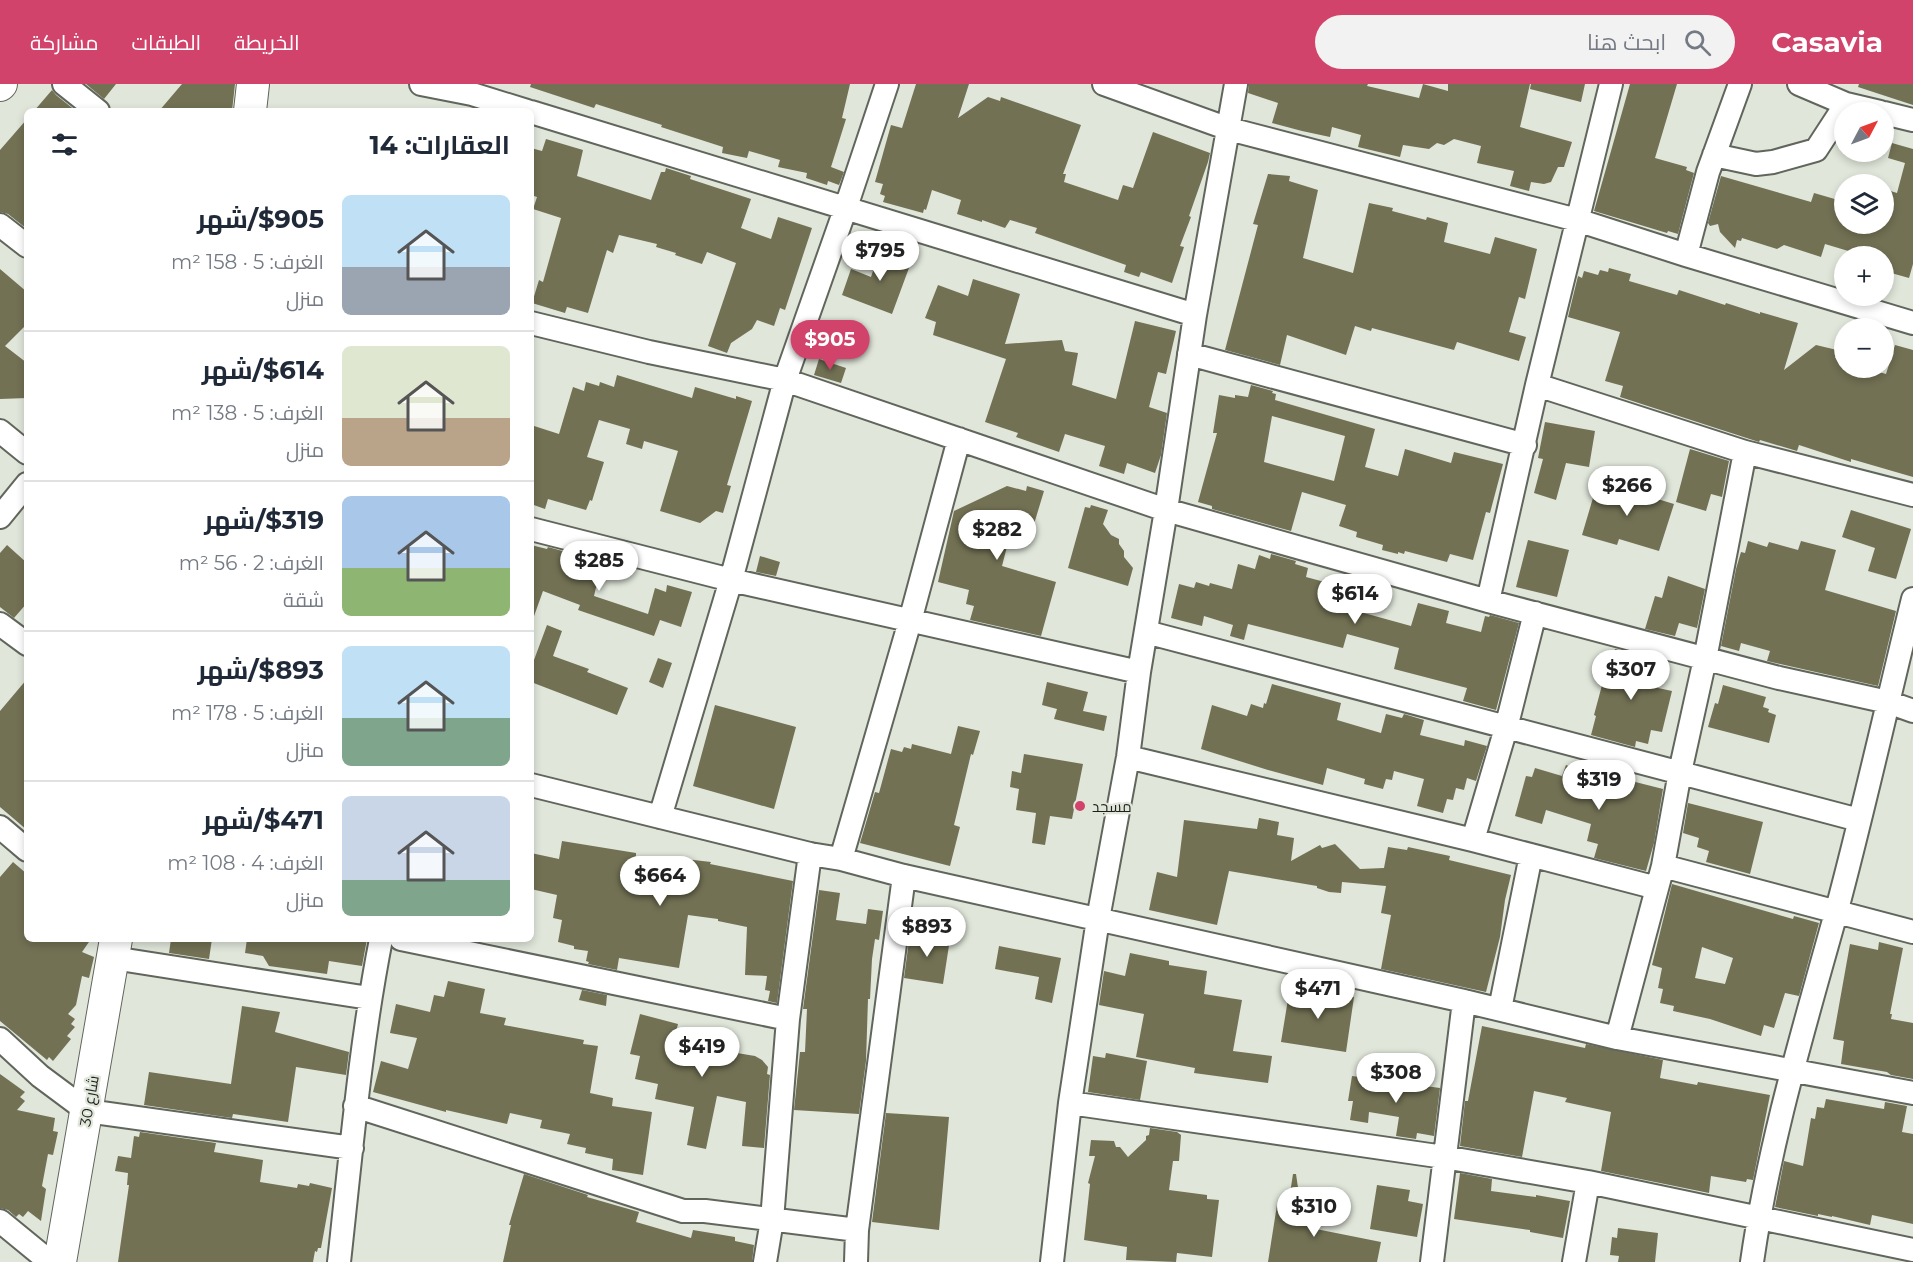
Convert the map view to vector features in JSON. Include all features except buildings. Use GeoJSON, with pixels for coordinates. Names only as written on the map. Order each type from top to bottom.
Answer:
{"type":"FeatureCollection","features":[{"type":"Feature","properties":{"kind":"street"},"geometry":{"type":"LineString","coordinates":[[64,84],[94,108]]}},
{"type":"Feature","properties":{"kind":"street"},"geometry":{"type":"LineString","coordinates":[[250,108],[253,84]]}},
{"type":"Feature","properties":{"kind":"street"},"geometry":{"type":"LineString","coordinates":[[421,84],[515,108]]}},
{"type":"Feature","properties":{"kind":"street"},"geometry":{"type":"LineString","coordinates":[[660,817],[731,580],[784,380],[887,84]]}},
{"type":"Feature","properties":{"kind":"street"},"geometry":{"type":"LineString","coordinates":[[1104,84],[1230,129],[1577,220],[1913,323]]}},
{"type":"Feature","properties":{"kind":"street"},"geometry":{"type":"LineString","coordinates":[[1052,1262],[1070,1102],[1098,919],[1128,757],[1139,672],[1195,315],[1230,129],[1236,84]]}},
{"type":"Feature","properties":{"kind":"street"},"geometry":{"type":"LineString","coordinates":[[1488,601],[1537,385],[1611,84]]}},
{"type":"Feature","properties":{"kind":"street"},"geometry":{"type":"LineString","coordinates":[[1686,255],[1714,155],[1740,84]]}},
{"type":"Feature","properties":{"kind":"street"},"geometry":{"type":"LineString","coordinates":[[1799,84],[1841,102]]}},
{"type":"Feature","properties":{"kind":"street"},"geometry":{"type":"LineString","coordinates":[[534,113],[1195,315]]}},
{"type":"Feature","properties":{"kind":"street"},"geometry":{"type":"LineString","coordinates":[[1894,116],[1913,120]]}},
{"type":"Feature","properties":{"kind":"street"},"geometry":{"type":"LineString","coordinates":[[1714,155],[1756,164],[1773,162],[1816,150],[1834,122]]}},
{"type":"Feature","properties":{"kind":"street"},"geometry":{"type":"LineString","coordinates":[[0,225],[24,244]]}},
{"type":"Feature","properties":{"kind":"street"},"geometry":{"type":"LineString","coordinates":[[534,324],[649,352],[784,380],[1166,510],[1488,601],[1779,678],[1888,702],[1913,711]]}},
{"type":"Feature","properties":{"kind":"street"},"geometry":{"type":"LineString","coordinates":[[1189,354],[1525,446]]}},
{"type":"Feature","properties":{"kind":"street"},"geometry":{"type":"LineString","coordinates":[[1537,385],[1745,452],[1913,495]]}},
{"type":"Feature","properties":{"kind":"street"},"geometry":{"type":"LineString","coordinates":[[0,431],[24,451]]}},
{"type":"Feature","properties":{"kind":"street"},"geometry":{"type":"LineString","coordinates":[[841,859],[910,621],[959,439]]}},
{"type":"Feature","properties":{"kind":"street"},"geometry":{"type":"LineString","coordinates":[[1617,1038],[1660,877],[1745,452]]}},
{"type":"Feature","properties":{"kind":"street"},"geometry":{"type":"LineString","coordinates":[[0,517],[24,488]]}},
{"type":"Feature","properties":{"kind":"street"},"geometry":{"type":"LineString","coordinates":[[534,530],[731,580],[1139,672]]}},
{"type":"Feature","properties":{"kind":"street"},"geometry":{"type":"LineString","coordinates":[[1752,1262],[1758,1217],[1792,1070],[1836,911],[1913,599]]}},
{"type":"Feature","properties":{"kind":"street"},"geometry":{"type":"LineString","coordinates":[[1473,840],[1506,728],[1535,613]]}},
{"type":"Feature","properties":{"kind":"street"},"geometry":{"type":"LineString","coordinates":[[0,624],[24,642]]}},
{"type":"Feature","properties":{"kind":"street"},"geometry":{"type":"LineString","coordinates":[[1146,632],[1859,820]]}},
{"type":"Feature","properties":{"kind":"street"},"geometry":{"type":"LineString","coordinates":[[1128,757],[1531,855],[1836,911],[1913,932]]}},
{"type":"Feature","properties":{"kind":"street"},"geometry":{"type":"LineString","coordinates":[[534,786],[904,876],[1464,1000],[1617,1038],[1913,1093]]}},
{"type":"Feature","properties":{"kind":"street"},"geometry":{"type":"LineString","coordinates":[[0,827],[24,847]]}},
{"type":"Feature","properties":{"kind":"street"},"geometry":{"type":"LineString","coordinates":[[765,1262],[772,1220],[788,1019],[810,854]]}},
{"type":"Feature","properties":{"kind":"street"},"geometry":{"type":"LineString","coordinates":[[1500,1009],[1531,855]]}},
{"type":"Feature","properties":{"kind":"street"},"geometry":{"type":"LineString","coordinates":[[856,1262],[857,1230],[904,876]]}},
{"type":"Feature","properties":{"kind":"street"},"geometry":{"type":"LineString","coordinates":[[339,1262],[355,1106],[369,998],[380,942]]}},
{"type":"Feature","properties":{"kind":"street"},"geometry":{"type":"LineString","coordinates":[[416,942],[788,1019]]}},
{"type":"Feature","properties":{"kind":"street"},"geometry":{"type":"LineString","coordinates":[[114,948],[369,998]]}},
{"type":"Feature","properties":{"kind":"street","name":"شارع 30"},"geometry":{"type":"LineString","coordinates":[[60,1262],[114,948]]}},
{"type":"Feature","properties":{"kind":"street"},"geometry":{"type":"LineString","coordinates":[[1432,1262],[1464,1000]]}},
{"type":"Feature","properties":{"kind":"street"},"geometry":{"type":"LineString","coordinates":[[0,1039],[40,1076],[87,1111],[352,1148]]}},
{"type":"Feature","properties":{"kind":"street"},"geometry":{"type":"LineString","coordinates":[[1070,1102],[1444,1157],[1588,1182],[1758,1217],[1910,1254]]}},
{"type":"Feature","properties":{"kind":"street"},"geometry":{"type":"LineString","coordinates":[[355,1106],[683,1211],[705,1211],[857,1230]]}},
{"type":"Feature","properties":{"kind":"street"},"geometry":{"type":"LineString","coordinates":[[1574,1262],[1588,1182]]}},
{"type":"Feature","properties":{"kind":"street"},"geometry":{"type":"LineString","coordinates":[[0,1221],[50,1262]]}},
{"type":"Feature","properties":{"kind":"place","name":"مسجد"},"geometry":{"type":"Point","coordinates":[1080,806]}}]}
